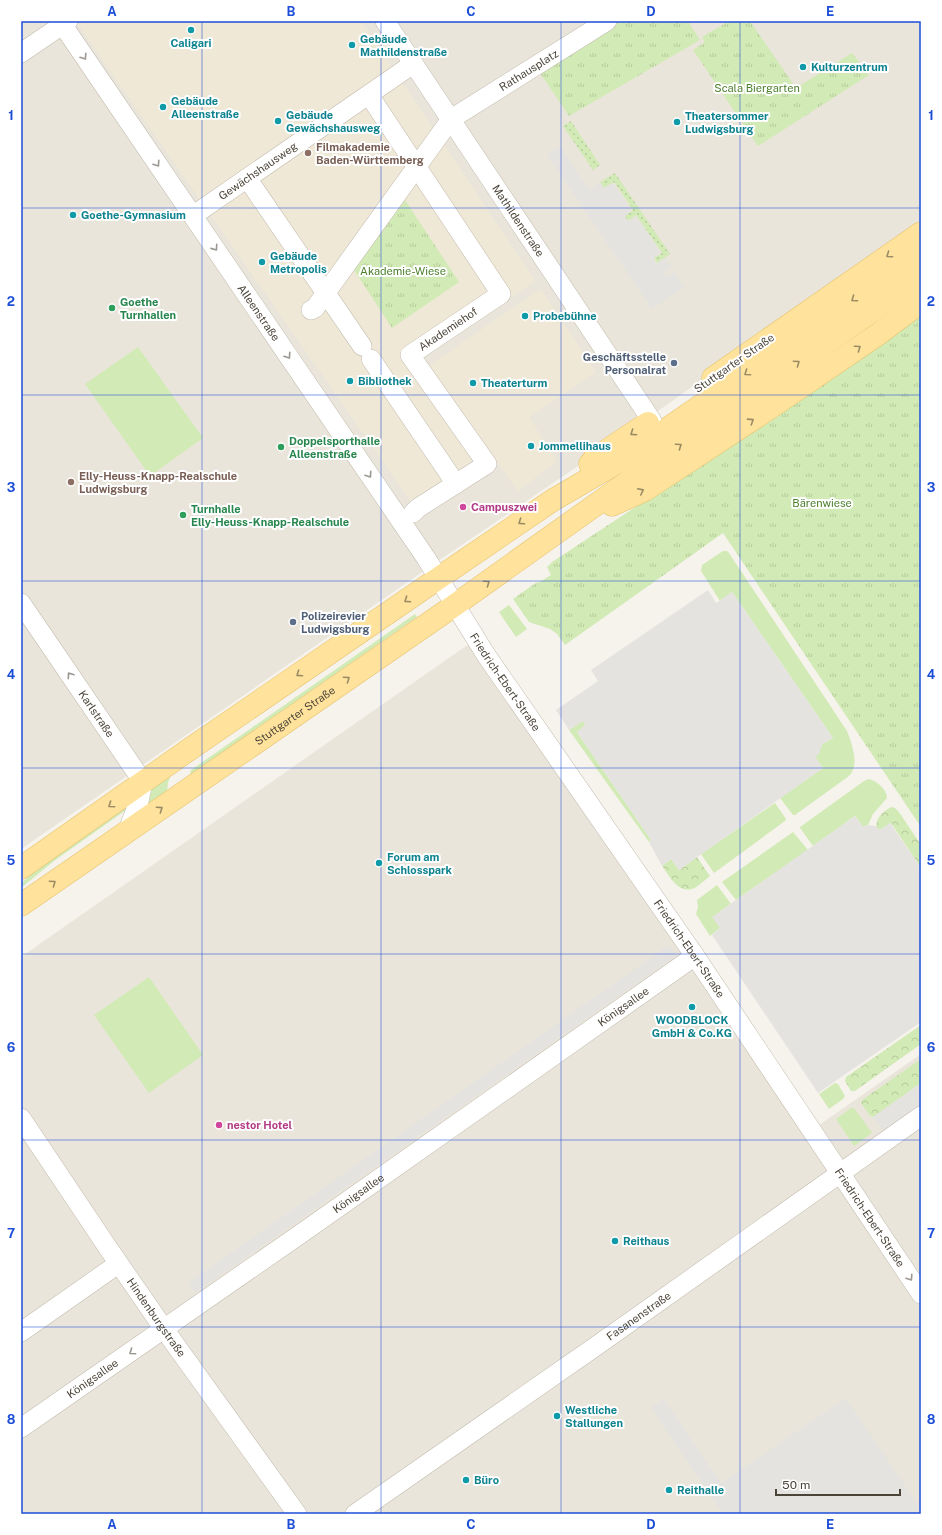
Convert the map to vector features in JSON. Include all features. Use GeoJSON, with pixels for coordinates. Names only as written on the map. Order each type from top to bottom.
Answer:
{"type":"FeatureCollection","features":[{"type":"Feature","properties":{"kind":"main road","name":"Stuttgarter Straße"},"geometry":{"type":"LineString","coordinates":[[553,500],[594,459],[652,421],[921,233]]}},
{"type":"Feature","properties":{"kind":"main road","name":"Stuttgarter Straße"},"geometry":{"type":"LineString","coordinates":[[21,868],[193,746],[553,500],[625,458],[921,253]]}},
{"type":"Feature","properties":{"kind":"main road","name":"Stuttgarter Straße"},"geometry":{"type":"LineString","coordinates":[[21,905],[455,605],[636,476],[921,277]]}},
{"type":"Feature","properties":{"kind":"main road","name":"Stuttgarter Straße"},"geometry":{"type":"LineString","coordinates":[[568,525],[645,490],[767,410],[877,335],[921,302]]}},
{"type":"Feature","properties":{"kind":"street","name":"Mathildenstraße"},"geometry":{"type":"LineString","coordinates":[[384,21],[652,421]]}},
{"type":"Feature","properties":{"kind":"street","name":"Rathausplatz"},"geometry":{"type":"LineString","coordinates":[[451,119],[607,21]]}},
{"type":"Feature","properties":{"kind":"street"},"geometry":{"type":"LineString","coordinates":[[21,53],[63,22]]}},
{"type":"Feature","properties":{"kind":"street","name":"Alleenstraße"},"geometry":{"type":"LineString","coordinates":[[63,22],[439,578],[455,605]]}},
{"type":"Feature","properties":{"kind":"street","name":"Gewächshausweg"},"geometry":{"type":"LineString","coordinates":[[201,210],[413,64]]}},
{"type":"Feature","properties":{"kind":"street","name":"Akademiehof"},"geometry":{"type":"LineString","coordinates":[[369,95],[417,165],[501,294],[410,355],[487,464],[418,508],[413,513]]}},
{"type":"Feature","properties":{"kind":"street"},"geometry":{"type":"LineString","coordinates":[[311,310],[315,308],[451,119]]}},
{"type":"Feature","properties":{"kind":"street"},"geometry":{"type":"LineString","coordinates":[[247,178],[456,484]]}},
{"type":"Feature","properties":{"kind":"street","name":"Karlstraße"},"geometry":{"type":"LineString","coordinates":[[21,603],[143,782]]}},
{"type":"Feature","properties":{"kind":"street","name":"Friedrich-Ebert-Straße"},"geometry":{"type":"LineString","coordinates":[[455,605],[486,655],[695,956],[921,1294]]}},
{"type":"Feature","properties":{"kind":"street"},"geometry":{"type":"LineString","coordinates":[[128,830],[139,801],[143,782]]}},
{"type":"Feature","properties":{"kind":"street","name":"Königsallee"},"geometry":{"type":"LineString","coordinates":[[21,1428],[695,956]]}},
{"type":"Feature","properties":{"kind":"street","name":"Fasanenstraße"},"geometry":{"type":"LineString","coordinates":[[354,1514],[841,1174],[921,1116]]}},
{"type":"Feature","properties":{"kind":"street","name":"Hindenburgstraße"},"geometry":{"type":"LineString","coordinates":[[21,1118],[118,1264],[297,1514]]}},
{"type":"Feature","properties":{"kind":"street"},"geometry":{"type":"LineString","coordinates":[[21,1332],[118,1264]]}},
{"type":"Feature","properties":{"kind":"shaded area"},"geometry":{"type":"Polygon","coordinates":[[[21,21],[921,21],[921,224],[637,426],[441,559],[21,849],[21,21]]]}},
{"type":"Feature","properties":{"kind":"shaded area","name":"Filmakademie Baden-Württemberg"},"geometry":{"type":"Polygon","coordinates":[[[84,21],[361,21],[535,281],[421,358],[494,464],[420,515],[78,25],[84,21]]]}},
{"type":"Feature","properties":{"kind":"shaded area"},"geometry":{"type":"Polygon","coordinates":[[[560,146],[589,190],[600,182],[604,188],[613,183],[632,211],[624,216],[628,221],[636,216],[661,253],[653,258],[656,264],[665,258],[671,267],[663,273],[666,277],[674,272],[684,287],[652,309],[547,155],[560,146]]]}},
{"type":"Feature","properties":{"kind":"shaded area"},"geometry":{"type":"Polygon","coordinates":[[[541,289],[596,372],[529,417],[557,461],[518,491],[428,366],[541,289]]]}},
{"type":"Feature","properties":{"kind":"shaded area"},"geometry":{"type":"Polygon","coordinates":[[[708,590],[716,603],[732,592],[833,738],[822,744],[819,754],[815,757],[823,768],[679,870],[671,859],[662,866],[649,842],[651,840],[577,732],[585,725],[583,721],[569,730],[556,710],[598,681],[591,670],[708,590]]]}},
{"type":"Feature","properties":{"kind":"shaded area"},"geometry":{"type":"Polygon","coordinates":[[[476,639],[812,1130],[921,1054],[921,1514],[21,1514],[21,957],[476,639]]]}},
{"type":"Feature","properties":{"kind":"shaded area"},"geometry":{"type":"Polygon","coordinates":[[[855,816],[863,827],[868,825],[875,826],[880,830],[890,823],[921,868],[921,1022],[818,1093],[712,935],[720,928],[712,917],[855,816]]]}},
{"type":"Feature","properties":{"kind":"shaded area"},"geometry":{"type":"Polygon","coordinates":[[[669,945],[676,956],[195,1293],[188,1283],[669,945]]]}},
{"type":"Feature","properties":{"kind":"shaded area"},"geometry":{"type":"Polygon","coordinates":[[[921,1083],[921,1116],[889,1139],[873,1117],[921,1083]]]}},
{"type":"Feature","properties":{"kind":"shaded area"},"geometry":{"type":"Polygon","coordinates":[[[846,1398],[921,1509],[921,1514],[723,1514],[651,1408],[664,1399],[721,1483],[846,1398]]]}},
{"type":"Feature","properties":{"kind":"green space"},"geometry":{"type":"Polygon","coordinates":[[[621,21],[688,21],[700,40],[569,116],[540,73],[621,21]]]}},
{"type":"Feature","properties":{"kind":"green space","name":"Scala Biergarten"},"geometry":{"type":"Polygon","coordinates":[[[729,21],[750,21],[796,88],[852,53],[869,75],[758,146],[693,50],[705,42],[702,37],[729,21]]]}},
{"type":"Feature","properties":{"kind":"green space"},"geometry":{"type":"Polygon","coordinates":[[[571,121],[600,165],[593,170],[563,126],[571,121]]]}},
{"type":"Feature","properties":{"kind":"green space"},"geometry":{"type":"Polygon","coordinates":[[[615,173],[670,254],[657,263],[654,258],[662,253],[636,215],[628,221],[625,216],[633,210],[614,182],[604,188],[600,182],[615,173]]]}},
{"type":"Feature","properties":{"kind":"green space","name":"Akademie-Wiese"},"geometry":{"type":"Polygon","coordinates":[[[405,200],[459,282],[392,328],[354,270],[405,200]]]}},
{"type":"Feature","properties":{"kind":"green space","name":"Bärenwiese"},"geometry":{"type":"Polygon","coordinates":[[[921,314],[921,827],[723,533],[565,645],[557,634],[550,629],[529,622],[513,599],[537,582],[538,583],[551,575],[547,567],[552,562],[778,413],[921,314]]]}},
{"type":"Feature","properties":{"kind":"green space"},"geometry":{"type":"Polygon","coordinates":[[[138,347],[203,438],[150,476],[85,384],[138,347]]]}},
{"type":"Feature","properties":{"kind":"green space"},"geometry":{"type":"Polygon","coordinates":[[[723,551],[727,551],[729,553],[847,731],[853,748],[855,760],[849,776],[795,815],[793,815],[780,798],[823,768],[815,757],[822,744],[833,738],[732,592],[720,601],[701,571],[702,565],[723,551]]]}},
{"type":"Feature","properties":{"kind":"green space"},"geometry":{"type":"Polygon","coordinates":[[[509,605],[527,629],[516,637],[499,612],[509,605]]]}},
{"type":"Feature","properties":{"kind":"green space"},"geometry":{"type":"Polygon","coordinates":[[[415,614],[417,617],[190,775],[191,770],[415,614]]]}},
{"type":"Feature","properties":{"kind":"green space"},"geometry":{"type":"Polygon","coordinates":[[[583,721],[586,725],[577,732],[651,840],[649,842],[569,730],[583,721]]]}},
{"type":"Feature","properties":{"kind":"green space"},"geometry":{"type":"Polygon","coordinates":[[[171,774],[167,792],[146,806],[151,788],[171,774]]]}},
{"type":"Feature","properties":{"kind":"green space"},"geometry":{"type":"Polygon","coordinates":[[[869,779],[881,786],[885,791],[887,798],[873,814],[868,825],[863,827],[855,816],[813,846],[800,827],[864,781],[869,779]]]}},
{"type":"Feature","properties":{"kind":"green space"},"geometry":{"type":"Polygon","coordinates":[[[775,803],[786,819],[785,821],[714,873],[701,854],[775,803]]]}},
{"type":"Feature","properties":{"kind":"green space"},"geometry":{"type":"Polygon","coordinates":[[[126,807],[126,810],[54,861],[21,888],[21,883],[39,868],[126,807]]]}},
{"type":"Feature","properties":{"kind":"green space"},"geometry":{"type":"Polygon","coordinates":[[[892,807],[899,812],[921,845],[921,868],[891,823],[880,830],[876,827],[881,814],[892,807]]]}},
{"type":"Feature","properties":{"kind":"green space"},"geometry":{"type":"Polygon","coordinates":[[[793,832],[808,850],[736,900],[722,882],[793,832]]]}},
{"type":"Feature","properties":{"kind":"green space"},"geometry":{"type":"Polygon","coordinates":[[[697,857],[710,876],[692,889],[687,890],[678,886],[662,866],[671,859],[679,870],[697,857]]]}},
{"type":"Feature","properties":{"kind":"green space"},"geometry":{"type":"Polygon","coordinates":[[[717,885],[731,904],[713,917],[720,928],[710,936],[696,914],[698,907],[697,900],[717,885]]]}},
{"type":"Feature","properties":{"kind":"green space"},"geometry":{"type":"Polygon","coordinates":[[[149,977],[203,1055],[149,1093],[94,1015],[149,977]]]}},
{"type":"Feature","properties":{"kind":"green space"},"geometry":{"type":"Polygon","coordinates":[[[921,1025],[921,1044],[855,1091],[851,1091],[845,1081],[846,1077],[921,1025]]]}},
{"type":"Feature","properties":{"kind":"green space"},"geometry":{"type":"Polygon","coordinates":[[[921,1059],[921,1083],[873,1117],[870,1116],[861,1103],[862,1100],[921,1059]]]}},
{"type":"Feature","properties":{"kind":"green space"},"geometry":{"type":"Polygon","coordinates":[[[835,1083],[838,1084],[845,1096],[829,1109],[819,1094],[835,1083]]]}},
{"type":"Feature","properties":{"kind":"green space"},"geometry":{"type":"Polygon","coordinates":[[[851,1108],[854,1108],[872,1133],[854,1146],[836,1119],[851,1108]]]}},
{"type":"Feature","properties":{"kind":"place","name":"Caligari"},"geometry":{"type":"Point","coordinates":[191,30]}},
{"type":"Feature","properties":{"kind":"place","name":"Gebäude Mathildenstraße"},"geometry":{"type":"Point","coordinates":[352,45]}},
{"type":"Feature","properties":{"kind":"place","name":"Kulturzentrum"},"geometry":{"type":"Point","coordinates":[803,67]}},
{"type":"Feature","properties":{"kind":"place","name":"Gebäude Alleenstraße"},"geometry":{"type":"Point","coordinates":[163,107]}},
{"type":"Feature","properties":{"kind":"place","name":"Gebäude Gewächshausweg"},"geometry":{"type":"Point","coordinates":[278,121]}},
{"type":"Feature","properties":{"kind":"place","name":"Theatersommer Ludwigsburg"},"geometry":{"type":"Point","coordinates":[677,122]}},
{"type":"Feature","properties":{"kind":"place","name":"Filmakademie Baden-Württemberg"},"geometry":{"type":"Point","coordinates":[308,153]}},
{"type":"Feature","properties":{"kind":"place","name":"Goethe-Gymnasium"},"geometry":{"type":"Point","coordinates":[73,215]}},
{"type":"Feature","properties":{"kind":"place","name":"Gebäude Metropolis"},"geometry":{"type":"Point","coordinates":[262,262]}},
{"type":"Feature","properties":{"kind":"place","name":"Goethe Turnhallen"},"geometry":{"type":"Point","coordinates":[112,308]}},
{"type":"Feature","properties":{"kind":"place","name":"Probebühne"},"geometry":{"type":"Point","coordinates":[525,316]}},
{"type":"Feature","properties":{"kind":"place","name":"Geschäftsstelle Personalrat"},"geometry":{"type":"Point","coordinates":[674,363]}},
{"type":"Feature","properties":{"kind":"place","name":"Bibliothek"},"geometry":{"type":"Point","coordinates":[350,381]}},
{"type":"Feature","properties":{"kind":"place","name":"Theaterturm"},"geometry":{"type":"Point","coordinates":[473,383]}},
{"type":"Feature","properties":{"kind":"place","name":"Jommellihaus"},"geometry":{"type":"Point","coordinates":[531,446]}},
{"type":"Feature","properties":{"kind":"place","name":"Doppelsporthalle Alleenstraße"},"geometry":{"type":"Point","coordinates":[281,447]}},
{"type":"Feature","properties":{"kind":"place","name":"Elly-Heuss-Knapp-Realschule Ludwigsburg"},"geometry":{"type":"Point","coordinates":[71,482]}},
{"type":"Feature","properties":{"kind":"place","name":"Campuszwei"},"geometry":{"type":"Point","coordinates":[463,507]}},
{"type":"Feature","properties":{"kind":"place","name":"Turnhalle Elly-Heuss-Knapp-Realschule"},"geometry":{"type":"Point","coordinates":[183,515]}},
{"type":"Feature","properties":{"kind":"place","name":"Polizeirevier Ludwigsburg"},"geometry":{"type":"Point","coordinates":[293,622]}},
{"type":"Feature","properties":{"kind":"place","name":"Forum am Schlosspark"},"geometry":{"type":"Point","coordinates":[379,863]}},
{"type":"Feature","properties":{"kind":"place","name":"WOODBLOCK GmbH & Co.KG"},"geometry":{"type":"Point","coordinates":[692,1007]}},
{"type":"Feature","properties":{"kind":"place","name":"nestor Hotel"},"geometry":{"type":"Point","coordinates":[219,1125]}},
{"type":"Feature","properties":{"kind":"place","name":"Reithaus"},"geometry":{"type":"Point","coordinates":[615,1241]}},
{"type":"Feature","properties":{"kind":"place","name":"Westliche Stallungen"},"geometry":{"type":"Point","coordinates":[557,1416]}},
{"type":"Feature","properties":{"kind":"place","name":"Büro"},"geometry":{"type":"Point","coordinates":[466,1480]}},
{"type":"Feature","properties":{"kind":"place","name":"Reithalle"},"geometry":{"type":"Point","coordinates":[669,1490]}}]}
